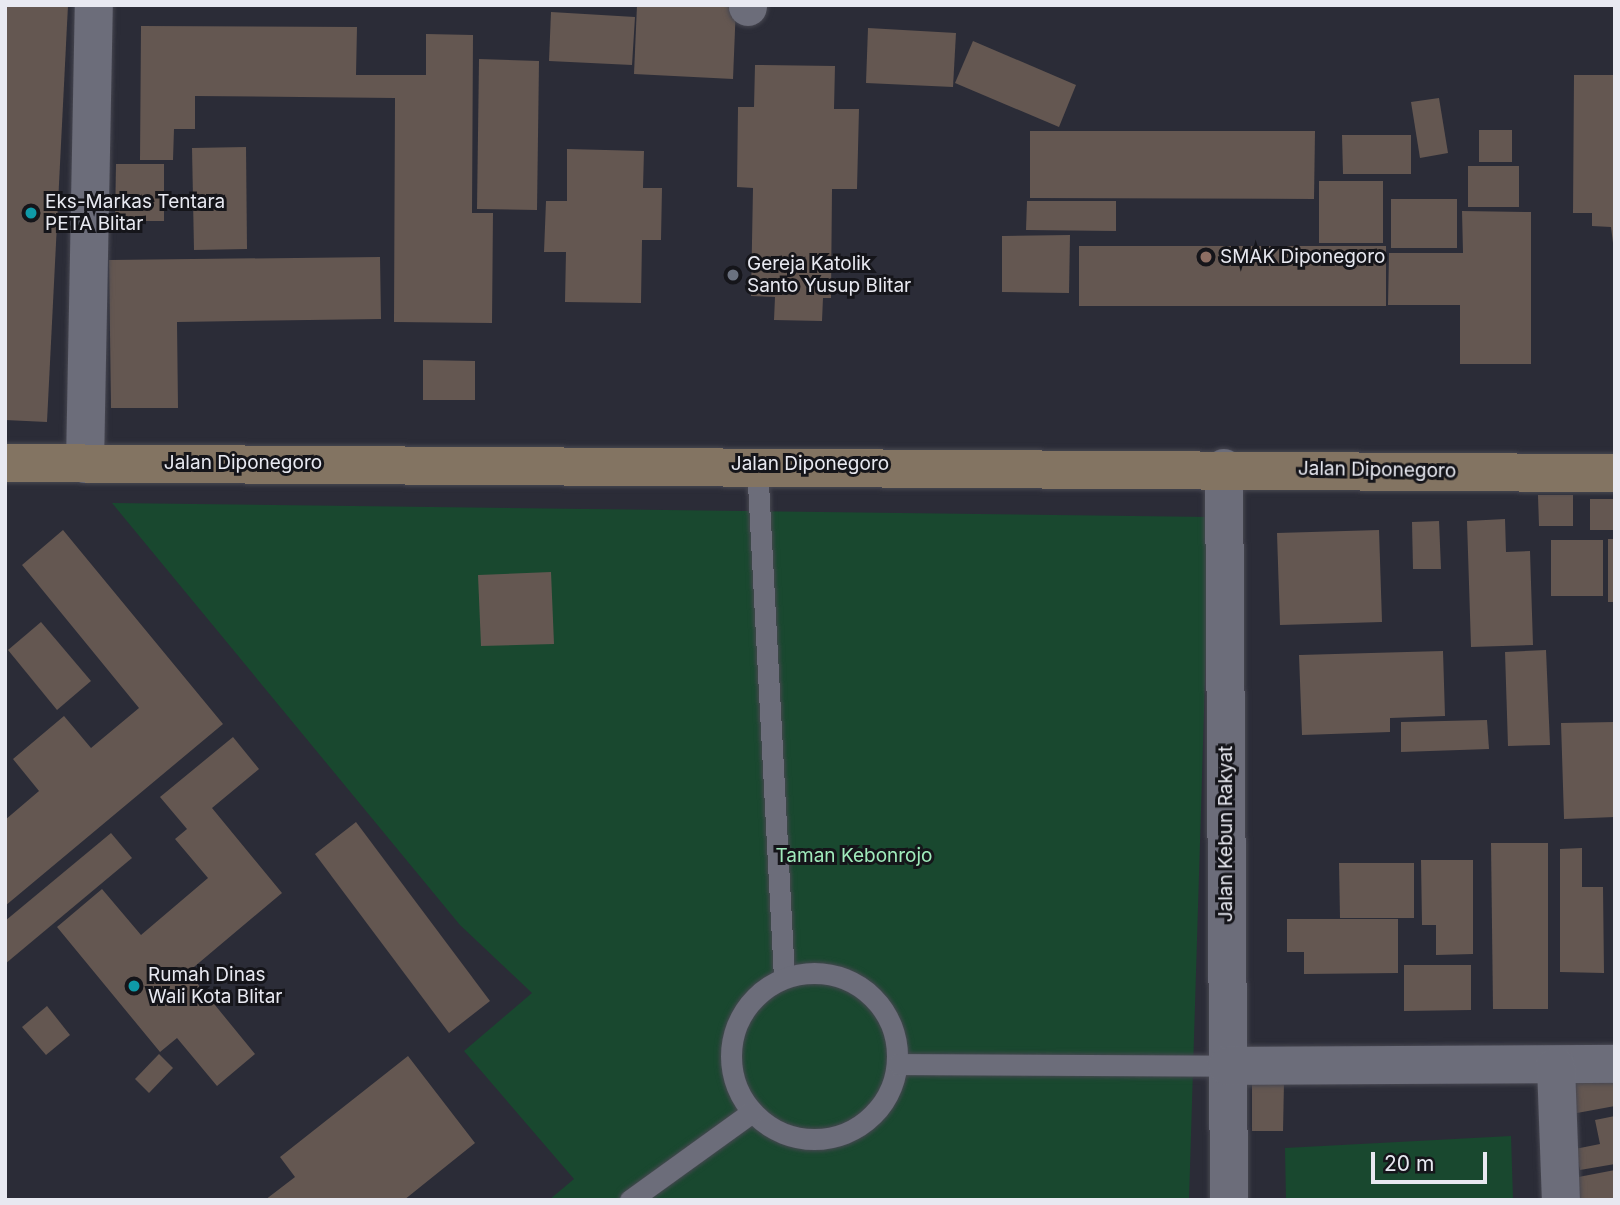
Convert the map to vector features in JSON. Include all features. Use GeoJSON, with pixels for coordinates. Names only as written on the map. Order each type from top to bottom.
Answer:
{"type":"FeatureCollection","features":[{"type":"Feature","properties":{"kind":"main road","name":"Jalan Diponegoro"},"geometry":{"type":"LineString","coordinates":[[5,463],[757,464],[1615,473]]}},
{"type":"Feature","properties":{"kind":"street"},"geometry":{"type":"LineString","coordinates":[[85,464],[94,5]]}},
{"type":"Feature","properties":{"kind":"street","name":"Jalan Kebun Rakyat"},"geometry":{"type":"LineString","coordinates":[[1224,467],[1229,1200]]}},
{"type":"Feature","properties":{"kind":"street"},"geometry":{"type":"LineString","coordinates":[[1227,1066],[1615,1064]]}},
{"type":"Feature","properties":{"kind":"street"},"geometry":{"type":"LineString","coordinates":[[1556,1066],[1561,1200]]}},
{"type":"Feature","properties":{"kind":"lane"},"geometry":{"type":"LineString","coordinates":[[757,464],[783,977]]}},
{"type":"Feature","properties":{"kind":"lane"},"geometry":{"type":"LineString","coordinates":[[839,975],[875,998],[893,1027],[898,1064],[884,1104],[846,1134],[817,1140],[776,1131],[752,1112],[730,1061],[737,1023],[752,998],[783,977],[839,975]]}},
{"type":"Feature","properties":{"kind":"lane"},"geometry":{"type":"LineString","coordinates":[[898,1064],[1227,1066]]}},
{"type":"Feature","properties":{"kind":"lane"},"geometry":{"type":"LineString","coordinates":[[630,1200],[752,1112]]}},
{"type":"Feature","properties":{"kind":"green space","name":"Taman Kebonrojo"},"geometry":{"type":"Polygon","coordinates":[[[112,503],[1210,517],[1189,1200],[549,1200],[574,1179],[464,1051],[532,993],[460,925],[112,503]]]}},
{"type":"Feature","properties":{"kind":"green space"},"geometry":{"type":"Polygon","coordinates":[[[1511,1136],[1513,1200],[1286,1200],[1285,1148],[1511,1136]]]}},
{"type":"Feature","properties":{"kind":"building","name":"Eks-Markas Tentara PETA Blitar"},"geometry":{"type":"Polygon","coordinates":[[[5,5],[68,5],[47,422],[5,420],[5,5]]]}},
{"type":"Feature","properties":{"kind":"building"},"geometry":{"type":"Polygon","coordinates":[[[637,5],[736,5],[733,79],[634,74],[637,5]]]}},
{"type":"Feature","properties":{"kind":"building"},"geometry":{"type":"Polygon","coordinates":[[[551,12],[635,17],[632,65],[549,61],[551,12]]]}},
{"type":"Feature","properties":{"kind":"building"},"geometry":{"type":"Polygon","coordinates":[[[141,26],[357,27],[356,75],[426,75],[426,34],[473,35],[472,213],[493,213],[492,323],[394,322],[395,98],[195,96],[195,129],[174,129],[173,160],[140,160],[141,26]]]}},
{"type":"Feature","properties":{"kind":"building"},"geometry":{"type":"Polygon","coordinates":[[[868,28],[956,33],[953,87],[866,83],[868,28]]]}},
{"type":"Feature","properties":{"kind":"building"},"geometry":{"type":"Polygon","coordinates":[[[973,41],[1076,85],[1059,127],[955,83],[973,41]]]}},
{"type":"Feature","properties":{"kind":"building"},"geometry":{"type":"Polygon","coordinates":[[[479,59],[539,61],[537,210],[477,209],[479,59]]]}},
{"type":"Feature","properties":{"kind":"building"},"geometry":{"type":"Polygon","coordinates":[[[755,65],[835,66],[834,109],[859,109],[857,189],[832,189],[831,298],[823,298],[822,321],[774,320],[775,297],[751,296],[753,188],[737,187],[738,107],[754,107],[755,65]]]}},
{"type":"Feature","properties":{"kind":"building"},"geometry":{"type":"Polygon","coordinates":[[[1574,75],[1615,75],[1615,259],[1611,227],[1592,226],[1592,213],[1573,213],[1574,75]]]}},
{"type":"Feature","properties":{"kind":"building"},"geometry":{"type":"Polygon","coordinates":[[[1439,98],[1448,153],[1420,158],[1411,102],[1439,98]]]}},
{"type":"Feature","properties":{"kind":"building"},"geometry":{"type":"Polygon","coordinates":[[[1479,130],[1512,130],[1512,162],[1479,162],[1479,130]]]}},
{"type":"Feature","properties":{"kind":"building"},"geometry":{"type":"Polygon","coordinates":[[[1030,131],[1315,131],[1314,199],[1030,198],[1030,131]]]}},
{"type":"Feature","properties":{"kind":"building"},"geometry":{"type":"Polygon","coordinates":[[[1342,135],[1411,135],[1411,174],[1343,174],[1342,135]]]}},
{"type":"Feature","properties":{"kind":"building"},"geometry":{"type":"Polygon","coordinates":[[[246,147],[247,249],[194,250],[192,148],[246,147]]]}},
{"type":"Feature","properties":{"kind":"building"},"geometry":{"type":"Polygon","coordinates":[[[567,149],[644,151],[643,188],[662,188],[661,240],[642,240],[641,303],[565,302],[566,252],[544,252],[546,201],[567,201],[567,149]]]}},
{"type":"Feature","properties":{"kind":"building"},"geometry":{"type":"Polygon","coordinates":[[[116,164],[164,164],[164,221],[115,221],[116,164]]]}},
{"type":"Feature","properties":{"kind":"building"},"geometry":{"type":"Polygon","coordinates":[[[1468,166],[1519,166],[1519,207],[1468,207],[1468,166]]]}},
{"type":"Feature","properties":{"kind":"building"},"geometry":{"type":"Polygon","coordinates":[[[1319,181],[1383,181],[1383,243],[1319,243],[1319,181]]]}},
{"type":"Feature","properties":{"kind":"building"},"geometry":{"type":"Polygon","coordinates":[[[1391,199],[1457,199],[1457,248],[1391,248],[1391,199]]]}},
{"type":"Feature","properties":{"kind":"building"},"geometry":{"type":"Polygon","coordinates":[[[1027,201],[1116,201],[1116,231],[1026,230],[1027,201]]]}},
{"type":"Feature","properties":{"kind":"building"},"geometry":{"type":"Polygon","coordinates":[[[1462,211],[1531,212],[1531,364],[1460,364],[1460,305],[1388,305],[1389,253],[1463,253],[1462,211]]]}},
{"type":"Feature","properties":{"kind":"building"},"geometry":{"type":"Polygon","coordinates":[[[1070,235],[1069,293],[1002,292],[1002,236],[1070,235]]]}},
{"type":"Feature","properties":{"kind":"building"},"geometry":{"type":"Polygon","coordinates":[[[1079,246],[1386,246],[1386,306],[1079,306],[1079,246]]]}},
{"type":"Feature","properties":{"kind":"building"},"geometry":{"type":"Polygon","coordinates":[[[380,257],[381,319],[177,322],[178,408],[111,408],[109,260],[380,257]]]}},
{"type":"Feature","properties":{"kind":"building"},"geometry":{"type":"Polygon","coordinates":[[[423,360],[475,361],[475,400],[423,400],[423,360]]]}},
{"type":"Feature","properties":{"kind":"building"},"geometry":{"type":"Polygon","coordinates":[[[1538,495],[1573,495],[1573,526],[1539,526],[1538,495]]]}},
{"type":"Feature","properties":{"kind":"building"},"geometry":{"type":"Polygon","coordinates":[[[1590,499],[1615,499],[1615,530],[1590,530],[1590,499]]]}},
{"type":"Feature","properties":{"kind":"building"},"geometry":{"type":"Polygon","coordinates":[[[1505,519],[1506,552],[1530,551],[1533,645],[1471,647],[1467,521],[1505,519]]]}},
{"type":"Feature","properties":{"kind":"building"},"geometry":{"type":"Polygon","coordinates":[[[1439,521],[1441,569],[1413,569],[1412,522],[1439,521]]]}},
{"type":"Feature","properties":{"kind":"building"},"geometry":{"type":"Polygon","coordinates":[[[63,530],[223,724],[5,906],[5,820],[39,791],[13,759],[64,716],[91,748],[139,708],[22,565],[63,530]]]}},
{"type":"Feature","properties":{"kind":"building"},"geometry":{"type":"Polygon","coordinates":[[[1379,530],[1382,622],[1280,625],[1277,533],[1379,530]]]}},
{"type":"Feature","properties":{"kind":"building"},"geometry":{"type":"Polygon","coordinates":[[[1608,539],[1615,539],[1615,602],[1608,602],[1608,539]]]}},
{"type":"Feature","properties":{"kind":"building"},"geometry":{"type":"Polygon","coordinates":[[[1551,540],[1603,540],[1603,596],[1551,596],[1551,540]]]}},
{"type":"Feature","properties":{"kind":"building"},"geometry":{"type":"Polygon","coordinates":[[[551,572],[554,644],[481,646],[478,575],[551,572]]]}},
{"type":"Feature","properties":{"kind":"building"},"geometry":{"type":"Polygon","coordinates":[[[41,622],[91,681],[57,710],[8,650],[41,622]]]}},
{"type":"Feature","properties":{"kind":"building"},"geometry":{"type":"Polygon","coordinates":[[[1546,650],[1550,745],[1508,746],[1505,652],[1546,650]]]}},
{"type":"Feature","properties":{"kind":"building"},"geometry":{"type":"Polygon","coordinates":[[[1443,651],[1445,716],[1390,718],[1390,732],[1302,735],[1299,655],[1443,651]]]}},
{"type":"Feature","properties":{"kind":"building"},"geometry":{"type":"Polygon","coordinates":[[[1487,720],[1489,749],[1401,752],[1401,722],[1487,720]]]}},
{"type":"Feature","properties":{"kind":"building"},"geometry":{"type":"Polygon","coordinates":[[[1615,722],[1615,817],[1564,819],[1561,723],[1615,722]]]}},
{"type":"Feature","properties":{"kind":"building"},"geometry":{"type":"Polygon","coordinates":[[[233,737],[259,769],[212,808],[282,893],[188,972],[255,1054],[217,1086],[177,1038],[160,1052],[57,927],[102,889],[141,935],[208,878],[175,839],[187,829],[160,797],[233,737]]]}},
{"type":"Feature","properties":{"kind":"building"},"geometry":{"type":"Polygon","coordinates":[[[356,822],[490,1001],[449,1033],[315,854],[356,822]]]}},
{"type":"Feature","properties":{"kind":"building"},"geometry":{"type":"Polygon","coordinates":[[[111,833],[132,858],[5,964],[5,921],[111,833]]]}},
{"type":"Feature","properties":{"kind":"building"},"geometry":{"type":"Polygon","coordinates":[[[1491,843],[1548,843],[1548,1009],[1493,1009],[1491,843]]]}},
{"type":"Feature","properties":{"kind":"building"},"geometry":{"type":"Polygon","coordinates":[[[1582,848],[1582,887],[1603,887],[1604,973],[1560,972],[1560,849],[1582,848]]]}},
{"type":"Feature","properties":{"kind":"building"},"geometry":{"type":"Polygon","coordinates":[[[1421,860],[1473,860],[1473,954],[1436,955],[1436,925],[1422,925],[1421,860]]]}},
{"type":"Feature","properties":{"kind":"building"},"geometry":{"type":"Polygon","coordinates":[[[1339,863],[1414,863],[1414,918],[1340,918],[1339,863]]]}},
{"type":"Feature","properties":{"kind":"building"},"geometry":{"type":"Polygon","coordinates":[[[1287,919],[1398,919],[1398,973],[1304,974],[1304,952],[1287,952],[1287,919]]]}},
{"type":"Feature","properties":{"kind":"building"},"geometry":{"type":"Polygon","coordinates":[[[1404,965],[1471,965],[1471,1010],[1404,1011],[1404,965]]]}},
{"type":"Feature","properties":{"kind":"building"},"geometry":{"type":"Polygon","coordinates":[[[47,1006],[70,1035],[46,1055],[22,1027],[47,1006]]]}},
{"type":"Feature","properties":{"kind":"building"},"geometry":{"type":"Polygon","coordinates":[[[159,1054],[173,1068],[149,1093],[135,1079],[159,1054]]]}},
{"type":"Feature","properties":{"kind":"building"},"geometry":{"type":"Polygon","coordinates":[[[408,1056],[475,1143],[404,1200],[265,1200],[295,1177],[280,1157],[408,1056]]]}},
{"type":"Feature","properties":{"kind":"building"},"geometry":{"type":"Polygon","coordinates":[[[1615,1073],[1615,1106],[1577,1113],[1571,1082],[1615,1073]]]}},
{"type":"Feature","properties":{"kind":"building"},"geometry":{"type":"Polygon","coordinates":[[[1252,1081],[1284,1082],[1283,1131],[1252,1131],[1252,1081]]]}},
{"type":"Feature","properties":{"kind":"building"},"geometry":{"type":"Polygon","coordinates":[[[1615,1116],[1615,1164],[1580,1170],[1575,1149],[1600,1144],[1595,1120],[1615,1116]]]}},
{"type":"Feature","properties":{"kind":"building"},"geometry":{"type":"Polygon","coordinates":[[[1615,1170],[1615,1200],[1572,1200],[1568,1179],[1615,1170]]]}},
{"type":"Feature","properties":{"kind":"place","name":"Eks-Markas Tentara PETA Blitar"},"geometry":{"type":"Point","coordinates":[31,213]}},
{"type":"Feature","properties":{"kind":"place","name":"SMAK Diponegoro"},"geometry":{"type":"Point","coordinates":[1206,257]}},
{"type":"Feature","properties":{"kind":"place","name":"Gereja Katolik Santo Yusup Blitar"},"geometry":{"type":"Point","coordinates":[733,275]}},
{"type":"Feature","properties":{"kind":"place","name":"Rumah Dinas Wali Kota Blitar"},"geometry":{"type":"Point","coordinates":[134,986]}}]}
